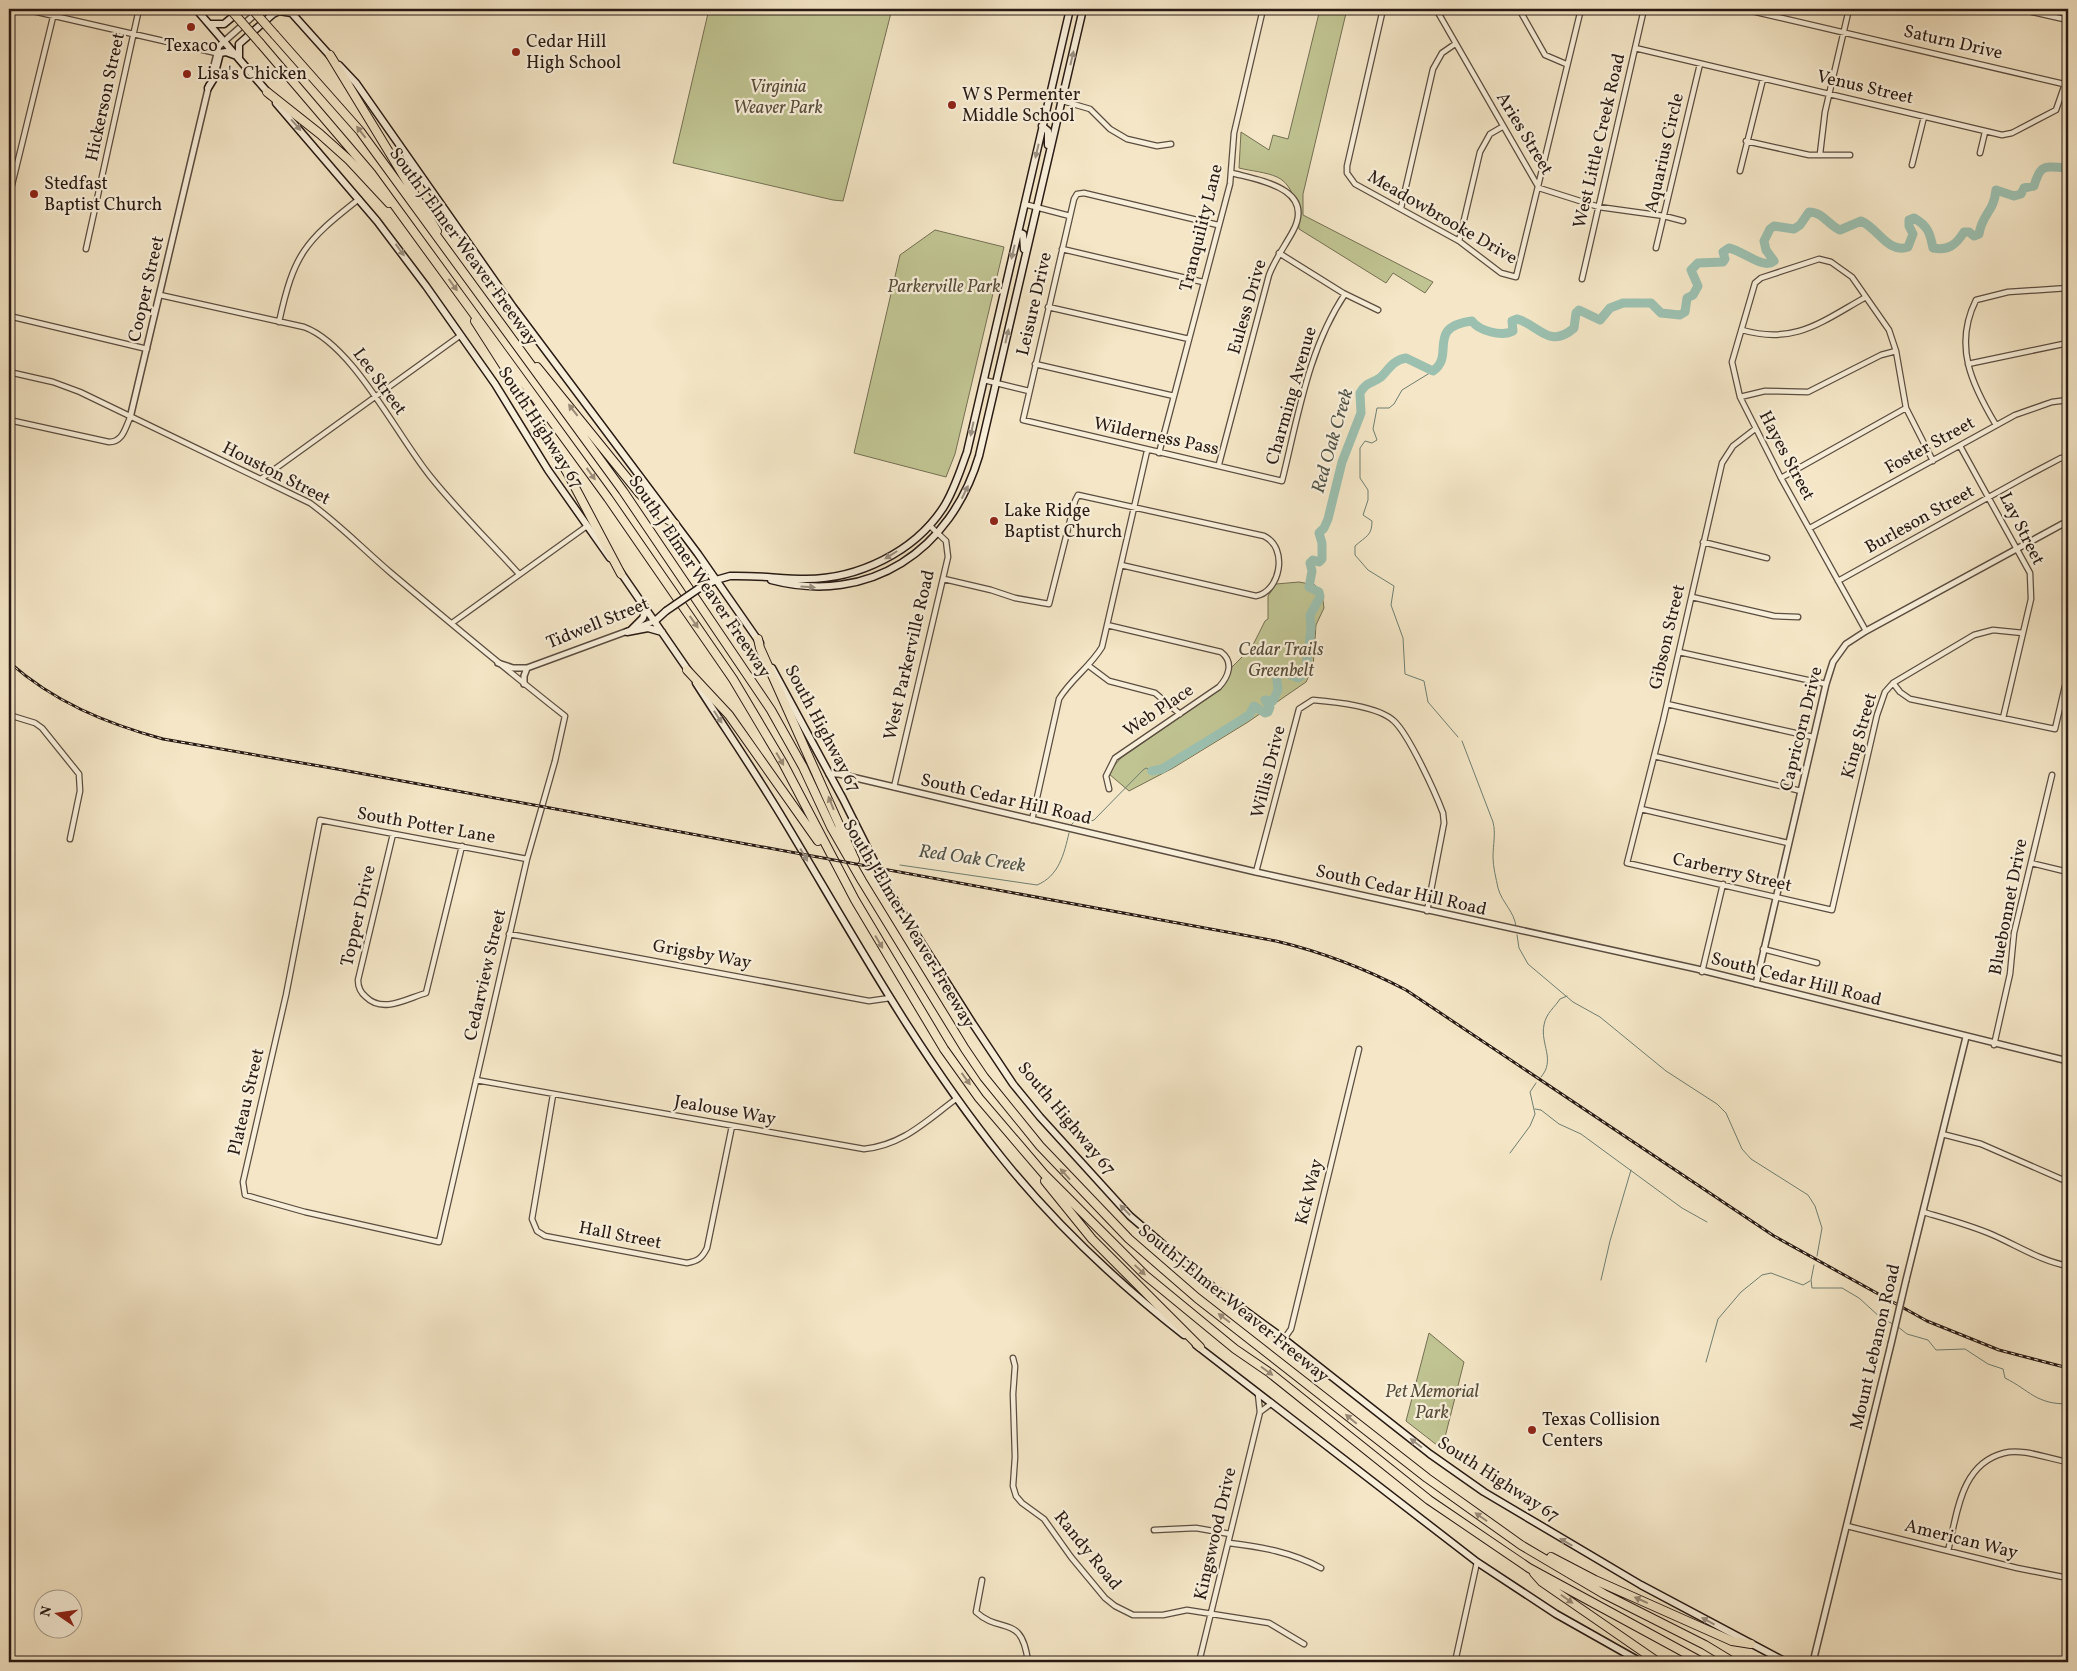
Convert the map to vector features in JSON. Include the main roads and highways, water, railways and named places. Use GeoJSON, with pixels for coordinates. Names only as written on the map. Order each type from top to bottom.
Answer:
{"type":"FeatureCollection","features":[{"type":"Feature","properties":{"kind":"highway","name":"South J Elmer Weaver Freeway"},"geometry":{"type":"LineString","coordinates":[[230,9],[347,142],[404,216],[608,498],[734,679],[783,763],[825,848],[944,1049],[979,1098],[1044,1174],[1138,1268],[1202,1322],[1270,1373],[1429,1500],[1529,1568],[1702,1662]]}},
{"type":"Feature","properties":{"kind":"highway","name":"South J Elmer Weaver Freeway"},"geometry":{"type":"LineString","coordinates":[[252,9],[360,130],[518,350],[623,491],[739,661],[803,767],[831,827],[900,946],[931,991],[984,1077],[1040,1146],[1129,1240],[1197,1298],[1427,1478],[1521,1545],[1604,1594],[1732,1662]]}},
{"type":"Feature","properties":{"kind":"highway"},"geometry":{"type":"LineString","coordinates":[[330,55],[339,73],[434,224],[441,242]]}},
{"type":"Feature","properties":{"kind":"highway"},"geometry":{"type":"LineString","coordinates":[[267,92],[303,118],[342,153],[404,216]]}},
{"type":"Feature","properties":{"kind":"highway"},"geometry":{"type":"LineString","coordinates":[[470,307],[478,327],[517,386],[568,474],[621,574]]}},
{"type":"Feature","properties":{"kind":"highway"},"geometry":{"type":"LineString","coordinates":[[518,350],[530,359],[568,403],[640,494],[662,516],[675,524]]}},
{"type":"Feature","properties":{"kind":"highway"},"geometry":{"type":"LineString","coordinates":[[758,639],[760,648],[858,865],[862,881]]}},
{"type":"Feature","properties":{"kind":"highway"},"geometry":{"type":"LineString","coordinates":[[688,670],[729,715],[817,840],[825,848]]}},
{"type":"Feature","properties":{"kind":"highway"},"geometry":{"type":"LineString","coordinates":[[1044,1174],[1045,1182],[1092,1239],[1200,1347]]}},
{"type":"Feature","properties":{"kind":"highway"},"geometry":{"type":"LineString","coordinates":[[1521,1545],[1732,1641],[1751,1644]]}},
{"type":"Feature","properties":{"kind":"highway"},"geometry":{"type":"LineString","coordinates":[[1529,1568],[1542,1582],[1658,1662]]}},
{"type":"Feature","properties":{"kind":"main road","name":"South Highway 67"},"geometry":{"type":"LineString","coordinates":[[196,9],[395,244],[461,336],[508,403],[548,470],[688,670],[785,822],[890,998],[956,1098],[1002,1158],[1050,1214],[1143,1303],[1477,1562],[1556,1614],[1641,1662]]}},
{"type":"Feature","properties":{"kind":"main road"},"geometry":{"type":"LineString","coordinates":[[210,24],[224,24],[242,9]]}},
{"type":"Feature","properties":{"kind":"main road"},"geometry":{"type":"LineString","coordinates":[[1070,9],[967,452],[979,456],[1083,9]]}},
{"type":"Feature","properties":{"kind":"main road"},"geometry":{"type":"LineString","coordinates":[[208,88],[213,80],[220,53],[229,53],[239,58],[239,44],[273,14],[280,11],[290,11]]}},
{"type":"Feature","properties":{"kind":"main road","name":"South Highway 67"},"geometry":{"type":"LineString","coordinates":[[290,11],[356,84],[513,308],[675,524],[758,639],[890,893],[973,1024],[1013,1084],[1036,1112],[1149,1234],[1214,1288],[1422,1448],[1484,1492],[1632,1580],[1786,1662]]}},
{"type":"Feature","properties":{"kind":"main road"},"geometry":{"type":"LineString","coordinates":[[1042,126],[1048,131],[1049,138],[1045,174]]}},
{"type":"Feature","properties":{"kind":"main road"},"geometry":{"type":"LineString","coordinates":[[1018,232],[1023,234],[1025,241],[1021,275]]}},
{"type":"Feature","properties":{"kind":"main road","name":"Tidwell Street"},"geometry":{"type":"LineString","coordinates":[[655,621],[698,589],[716,580],[730,576],[807,579],[851,572],[871,566],[890,556],[906,546],[929,525],[949,498],[967,452]]}},
{"type":"Feature","properties":{"kind":"main road","name":"Tidwell Street"},"geometry":{"type":"LineString","coordinates":[[761,577],[810,587],[829,587],[857,582],[905,562],[938,533],[961,501],[979,456]]}},
{"type":"Feature","properties":{"kind":"main road"},"geometry":{"type":"LineString","coordinates":[[646,608],[639,623],[627,632],[648,628],[662,632]]}},
{"type":"Feature","properties":{"kind":"waterway","name":"Red Oak Creek"},"geometry":{"type":"LineString","coordinates":[[1152,771],[1162,769],[1243,719],[1250,714],[1254,706],[1265,713],[1268,712],[1270,707],[1265,700],[1273,701],[1278,690],[1276,670],[1298,678],[1303,675],[1306,668],[1311,628],[1310,615],[1320,597],[1319,592],[1309,587],[1312,571],[1310,563],[1313,560],[1319,562],[1322,559],[1322,543],[1319,533],[1324,528],[1328,519],[1342,462],[1361,413],[1360,393],[1367,385],[1381,377],[1394,363],[1406,358],[1433,371],[1439,365],[1445,335],[1449,329],[1458,324],[1472,321],[1475,325],[1485,330],[1508,333],[1513,331],[1512,321],[1517,319],[1544,334],[1558,337],[1574,328],[1576,313],[1579,310],[1600,320],[1610,308],[1623,303],[1651,303],[1661,313],[1680,315],[1685,312],[1687,298],[1693,295],[1698,286],[1691,270],[1698,263],[1723,262],[1725,259],[1723,252],[1729,248],[1759,262],[1770,263],[1774,261],[1766,250],[1764,241],[1770,229],[1774,226],[1794,229],[1800,225],[1809,212],[1822,216],[1840,230],[1861,221],[1889,244],[1901,248],[1908,247],[1913,234],[1909,226],[1909,220],[1914,218],[1928,230],[1933,248],[1947,248],[1955,244],[1964,232],[1969,232],[1974,236],[1979,234],[1993,203],[1996,190],[2014,196],[2021,194],[2024,188],[2034,186],[2042,169],[2049,167],[2068,168]]}},
{"type":"Feature","properties":{"kind":"waterway"},"geometry":{"type":"LineString","coordinates":[[1433,371],[1402,390],[1394,404],[1389,408],[1377,408],[1373,429],[1377,440],[1372,443],[1365,441],[1360,448],[1360,478],[1368,490],[1368,500],[1363,515],[1372,521],[1372,526],[1370,533],[1355,546],[1355,555],[1368,570],[1394,586],[1391,605],[1403,638],[1405,674],[1424,681],[1428,702],[1458,737]]}},
{"type":"Feature","properties":{"kind":"waterway"},"geometry":{"type":"LineString","coordinates":[[1462,741],[1493,822],[1493,861],[1498,888],[1516,927]]}},
{"type":"Feature","properties":{"kind":"waterway","name":"Red Oak Creek"},"geometry":{"type":"LineString","coordinates":[[1071,825],[1076,820],[1088,822],[1094,820],[1143,770],[1146,768],[1152,771]]}},
{"type":"Feature","properties":{"kind":"waterway","name":"Red Oak Creek"},"geometry":{"type":"LineString","coordinates":[[900,865],[1037,885],[1051,876],[1059,864],[1069,833]]}},
{"type":"Feature","properties":{"kind":"waterway"},"geometry":{"type":"LineString","coordinates":[[1517,935],[1519,948],[1528,964],[1573,1002],[1600,1017],[1666,1071],[1717,1104],[1726,1113],[1742,1149],[1751,1159],[1808,1195],[1815,1206],[1822,1228],[1817,1256]]}},
{"type":"Feature","properties":{"kind":"waterway"},"geometry":{"type":"LineString","coordinates":[[1541,1077],[1547,1064],[1543,1032],[1545,1021],[1560,999],[1567,996]]}},
{"type":"Feature","properties":{"kind":"waterway"},"geometry":{"type":"LineString","coordinates":[[1510,1153],[1530,1126],[1535,1114],[1530,1092],[1536,1083]]}},
{"type":"Feature","properties":{"kind":"waterway"},"geometry":{"type":"LineString","coordinates":[[1535,1109],[1541,1110],[1559,1124],[1581,1134],[1682,1208],[1707,1222]]}},
{"type":"Feature","properties":{"kind":"waterway"},"geometry":{"type":"LineString","coordinates":[[1601,1280],[1610,1241],[1631,1170]]}},
{"type":"Feature","properties":{"kind":"waterway"},"geometry":{"type":"LineString","coordinates":[[1814,1265],[1811,1280],[1812,1288],[1842,1288],[1859,1298],[1881,1318],[1893,1324]]}},
{"type":"Feature","properties":{"kind":"waterway"},"geometry":{"type":"LineString","coordinates":[[1706,1362],[1718,1319],[1741,1292],[1762,1275],[1771,1273],[1803,1285],[1810,1281]]}},
{"type":"Feature","properties":{"kind":"waterway"},"geometry":{"type":"LineString","coordinates":[[1897,1326],[1907,1334],[1928,1340],[1936,1350],[1965,1349],[1988,1364],[2003,1369],[2005,1378],[2034,1396],[2048,1402],[2068,1404]]}},
{"type":"Feature","properties":{"kind":"railway"},"geometry":{"type":"LineString","coordinates":[[9,662],[44,689],[81,710],[121,726],[163,739],[337,769],[1276,941],[1326,956],[1359,968],[1406,990],[1774,1236],[1927,1321],[1999,1350],[2068,1368]]}},
{"type":"Feature","properties":{"kind":"place","name":"Texaco"},"geometry":{"type":"Point","coordinates":[191,27]}},
{"type":"Feature","properties":{"kind":"place","name":"Cedar Hill High School"},"geometry":{"type":"Point","coordinates":[516,52]}},
{"type":"Feature","properties":{"kind":"place","name":"Lisa's Chicken"},"geometry":{"type":"Point","coordinates":[187,74]}},
{"type":"Feature","properties":{"kind":"place","name":"W S Permenter Middle School"},"geometry":{"type":"Point","coordinates":[952,105]}},
{"type":"Feature","properties":{"kind":"place","name":"Stedfast Baptist Church"},"geometry":{"type":"Point","coordinates":[34,194]}},
{"type":"Feature","properties":{"kind":"place","name":"Lake Ridge Baptist Church"},"geometry":{"type":"Point","coordinates":[994,521]}},
{"type":"Feature","properties":{"kind":"place","name":"Texas Collision Centers"},"geometry":{"type":"Point","coordinates":[1532,1430]}},
{"type":"Feature","properties":{"kind":"park label","name":"Virginia Weaver Park"},"geometry":{"type":"Point","coordinates":[778,97]}},
{"type":"Feature","properties":{"kind":"park label","name":"Parkerville Park"},"geometry":{"type":"Point","coordinates":[944,287]}},
{"type":"Feature","properties":{"kind":"park label","name":"Cedar Trails Greenbelt"},"geometry":{"type":"Point","coordinates":[1281,660]}},
{"type":"Feature","properties":{"kind":"park label","name":"Pet Memorial Park"},"geometry":{"type":"Point","coordinates":[1432,1402]}}]}
